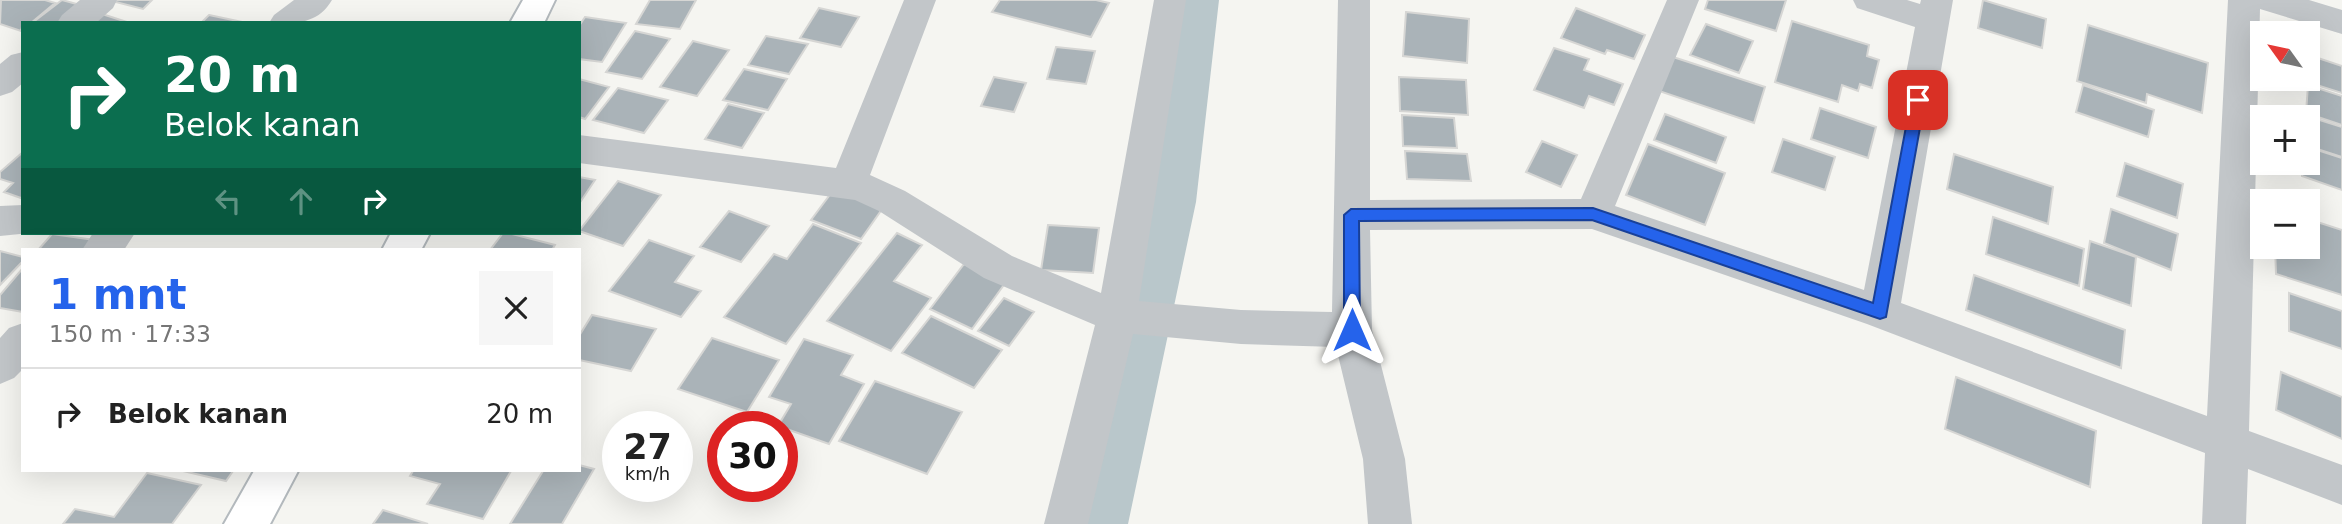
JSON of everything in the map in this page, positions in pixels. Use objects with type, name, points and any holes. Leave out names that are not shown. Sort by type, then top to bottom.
[{"type":"street","points":[[76,21],[101,0]]},
{"type":"street","points":[[289,21],[316,0]]},
{"type":"street","points":[[528,21],[539,0]]},
{"type":"street","points":[[848,184],[920,0]]},
{"type":"street","points":[[1066,524],[1124,317],[1170,0]]},
{"type":"street","points":[[1354,0],[1352,330],[1384,459],[1390,524]]},
{"type":"street","points":[[1593,214],[1683,0]]},
{"type":"street","points":[[1869,0],[1935,10],[1880,313]]},
{"type":"street","points":[[2252,6],[2342,22]]},
{"type":"street","points":[[2252,6],[2273,21]]},
{"type":"street","points":[[2224,524],[2252,6]]},
{"type":"street","points":[[2320,42],[2342,48]]},
{"type":"street","points":[[0,83],[21,66]]},
{"type":"street","points":[[581,149],[863,187],[892,201],[998,267],[1094,308],[1124,317],[1241,327],[1352,330]]},
{"type":"street","points":[[1351,215],[1593,214],[1880,313],[2342,485]]},
{"type":"street","points":[[0,220],[21,220]]},
{"type":"street","points":[[0,366],[21,342]]},
{"type":"street","points":[[246,524],[276,472]]},
{"type":"building","points":[[1,0],[45,0],[55,3],[33,21],[21,21],[21,31],[0,24]]},
{"type":"building","points":[[62,0],[84,6],[66,21],[35,21]]},
{"type":"building","points":[[108,0],[152,0],[143,9]]},
{"type":"building","points":[[650,0],[696,0],[680,29],[636,24]]},
{"type":"building","points":[[1000,0],[1096,0],[1109,3],[1091,37],[992,12]]},
{"type":"building","points":[[1708,0],[1786,0],[1776,31],[1705,9]]},
{"type":"building","points":[[1983,0],[2046,19],[2042,48],[1978,28]]},
{"type":"building","points":[[819,8],[859,17],[841,47],[800,38]]},
{"type":"building","points":[[1576,8],[1645,35],[1634,59],[1607,50],[1605,54],[1561,38]]},
{"type":"building","points":[[1406,12],[1469,19],[1467,63],[1403,56]]},
{"type":"building","points":[[102,14],[124,21],[93,21]]},
{"type":"building","points":[[209,15],[238,21],[203,21]]},
{"type":"building","points":[[585,17],[626,23],[602,62],[581,59],[581,23]]},
{"type":"building","points":[[1792,21],[1869,45],[1867,56],[1879,60],[1872,88],[1860,84],[1858,91],[1842,85],[1838,102],[1775,82]]},
{"type":"building","points":[[1706,24],[1753,41],[1739,73],[1690,55]]},
{"type":"building","points":[[2088,25],[2208,63],[2202,113],[2147,94],[2146,103],[2077,81]]},
{"type":"building","points":[[635,31],[670,39],[642,79],[606,72]]},
{"type":"building","points":[[766,36],[808,44],[789,74],[748,65]]},
{"type":"building","points":[[693,41],[729,50],[697,96],[660,87]]},
{"type":"building","points":[[1056,47],[1095,51],[1086,84],[1047,79]]},
{"type":"building","points":[[1554,48],[1589,59],[1584,70],[1623,84],[1614,105],[1589,96],[1584,108],[1534,90]]},
{"type":"building","points":[[1670,56],[1765,87],[1754,123],[1656,90]]},
{"type":"building","points":[[2320,59],[2342,66],[2342,93],[2320,86]]},
{"type":"building","points":[[744,69],[787,79],[768,110],[723,100]]},
{"type":"building","points":[[994,77],[1026,83],[1014,112],[981,106]]},
{"type":"building","points":[[1399,77],[1466,80],[1468,115],[1400,111]]},
{"type":"building","points":[[581,80],[609,87],[585,119],[581,118]]},
{"type":"building","points":[[2083,85],[2154,110],[2148,137],[2076,112]]},
{"type":"building","points":[[618,88],[668,100],[644,133],[593,120]]},
{"type":"building","points":[[2320,89],[2342,96],[2342,125],[2320,118],[2320,105],[2307,105],[2308,91]]},
{"type":"building","points":[[728,104],[764,113],[742,148],[705,139]]},
{"type":"building","points":[[1820,108],[1876,127],[1868,158],[1811,139]]},
{"type":"building","points":[[1665,114],[1726,137],[1716,163],[1654,140]]},
{"type":"building","points":[[1402,115],[1454,118],[1457,148],[1403,146]]},
{"type":"building","points":[[2320,120],[2342,127],[2342,157],[2320,150]]},
{"type":"building","points":[[1783,139],[1835,157],[1825,190],[1772,172]]},
{"type":"building","points":[[1542,141],[1577,155],[1561,187],[1526,172]]},
{"type":"building","points":[[1648,144],[1725,173],[1705,225],[1626,195]]},
{"type":"building","points":[[1405,151],[1467,154],[1471,181],[1407,179]]},
{"type":"building","points":[[2320,151],[2342,158],[2342,190],[2302,176],[2320,175]]},
{"type":"building","points":[[21,154],[21,198],[4,192],[13,183],[0,179],[0,172]]},
{"type":"building","points":[[1954,154],[2053,187],[2048,224],[1947,189]]},
{"type":"building","points":[[2125,163],[2183,184],[2177,218],[2117,196]]},
{"type":"building","points":[[581,177],[595,180],[581,201]]},
{"type":"building","points":[[618,181],[661,195],[623,246],[581,232]]},
{"type":"building","points":[[835,188],[885,205],[861,239],[811,220]]},
{"type":"building","points":[[2111,209],[2178,234],[2171,270],[2104,243]]},
{"type":"building","points":[[729,211],[769,226],[741,262],[700,247]]},
{"type":"building","points":[[1993,217],[2084,249],[2079,286],[1986,254]]},
{"type":"building","points":[[2320,223],[2342,230],[2342,295],[2276,274],[2275,259],[2320,259]]},
{"type":"building","points":[[813,224],[861,243],[786,344],[724,317],[774,254],[787,259]]},
{"type":"building","points":[[1048,225],[1099,228],[1093,273],[1041,270]]},
{"type":"building","points":[[897,233],[922,245],[894,281],[931,298],[891,351],[827,321]]},
{"type":"building","points":[[51,235],[102,241],[96,248],[40,248]]},
{"type":"building","points":[[501,235],[516,235],[555,245],[553,248],[492,248]]},
{"type":"building","points":[[649,240],[694,256],[675,282],[701,291],[681,317],[609,291]]},
{"type":"building","points":[[2090,241],[2136,257],[2131,306],[2083,289]]},
{"type":"building","points":[[0,251],[21,256],[21,263],[0,285]]},
{"type":"building","points":[[964,264],[1006,282],[972,329],[930,309]]},
{"type":"building","points":[[21,270],[21,312],[0,308],[0,295]]},
{"type":"building","points":[[1974,275],[2125,330],[2121,368],[1966,310]]},
{"type":"building","points":[[2289,293],[2342,311],[2342,349],[2289,331]]},
{"type":"building","points":[[1004,298],[1034,312],[1009,346],[978,331]]},
{"type":"building","points":[[592,315],[656,329],[631,371],[581,360],[581,333]]},
{"type":"building","points":[[931,316],[1002,350],[974,388],[902,353]]},
{"type":"building","points":[[712,338],[779,360],[748,411],[678,389]]},
{"type":"building","points":[[804,339],[853,355],[841,375],[864,384],[829,444],[798,433],[798,411],[787,411],[791,404],[769,397]]},
{"type":"building","points":[[2281,372],[2342,397],[2342,439],[2276,410]]},
{"type":"building","points":[[1956,377],[2096,431],[2090,487],[1945,429]]},
{"type":"building","points":[[875,381],[962,412],[927,474],[839,441]]},
{"type":"building","points":[[581,466],[594,469],[562,524],[510,524],[542,472],[581,472]]},
{"type":"building","points":[[187,472],[232,472],[226,481]]},
{"type":"building","points":[[412,472],[510,472],[483,519],[427,504],[440,484],[410,476]]},
{"type":"building","points":[[147,473],[201,485],[172,524],[63,524],[75,509],[114,517]]},
{"type":"building","points":[[383,510],[428,524],[373,524]]},
{"type":"waterway","points":[[1102,524],[1174,202],[1200,0]]},
{"type":"route","points":[[1352,330],[1351,215],[1593,214],[1880,313],[1918,100]]}]
